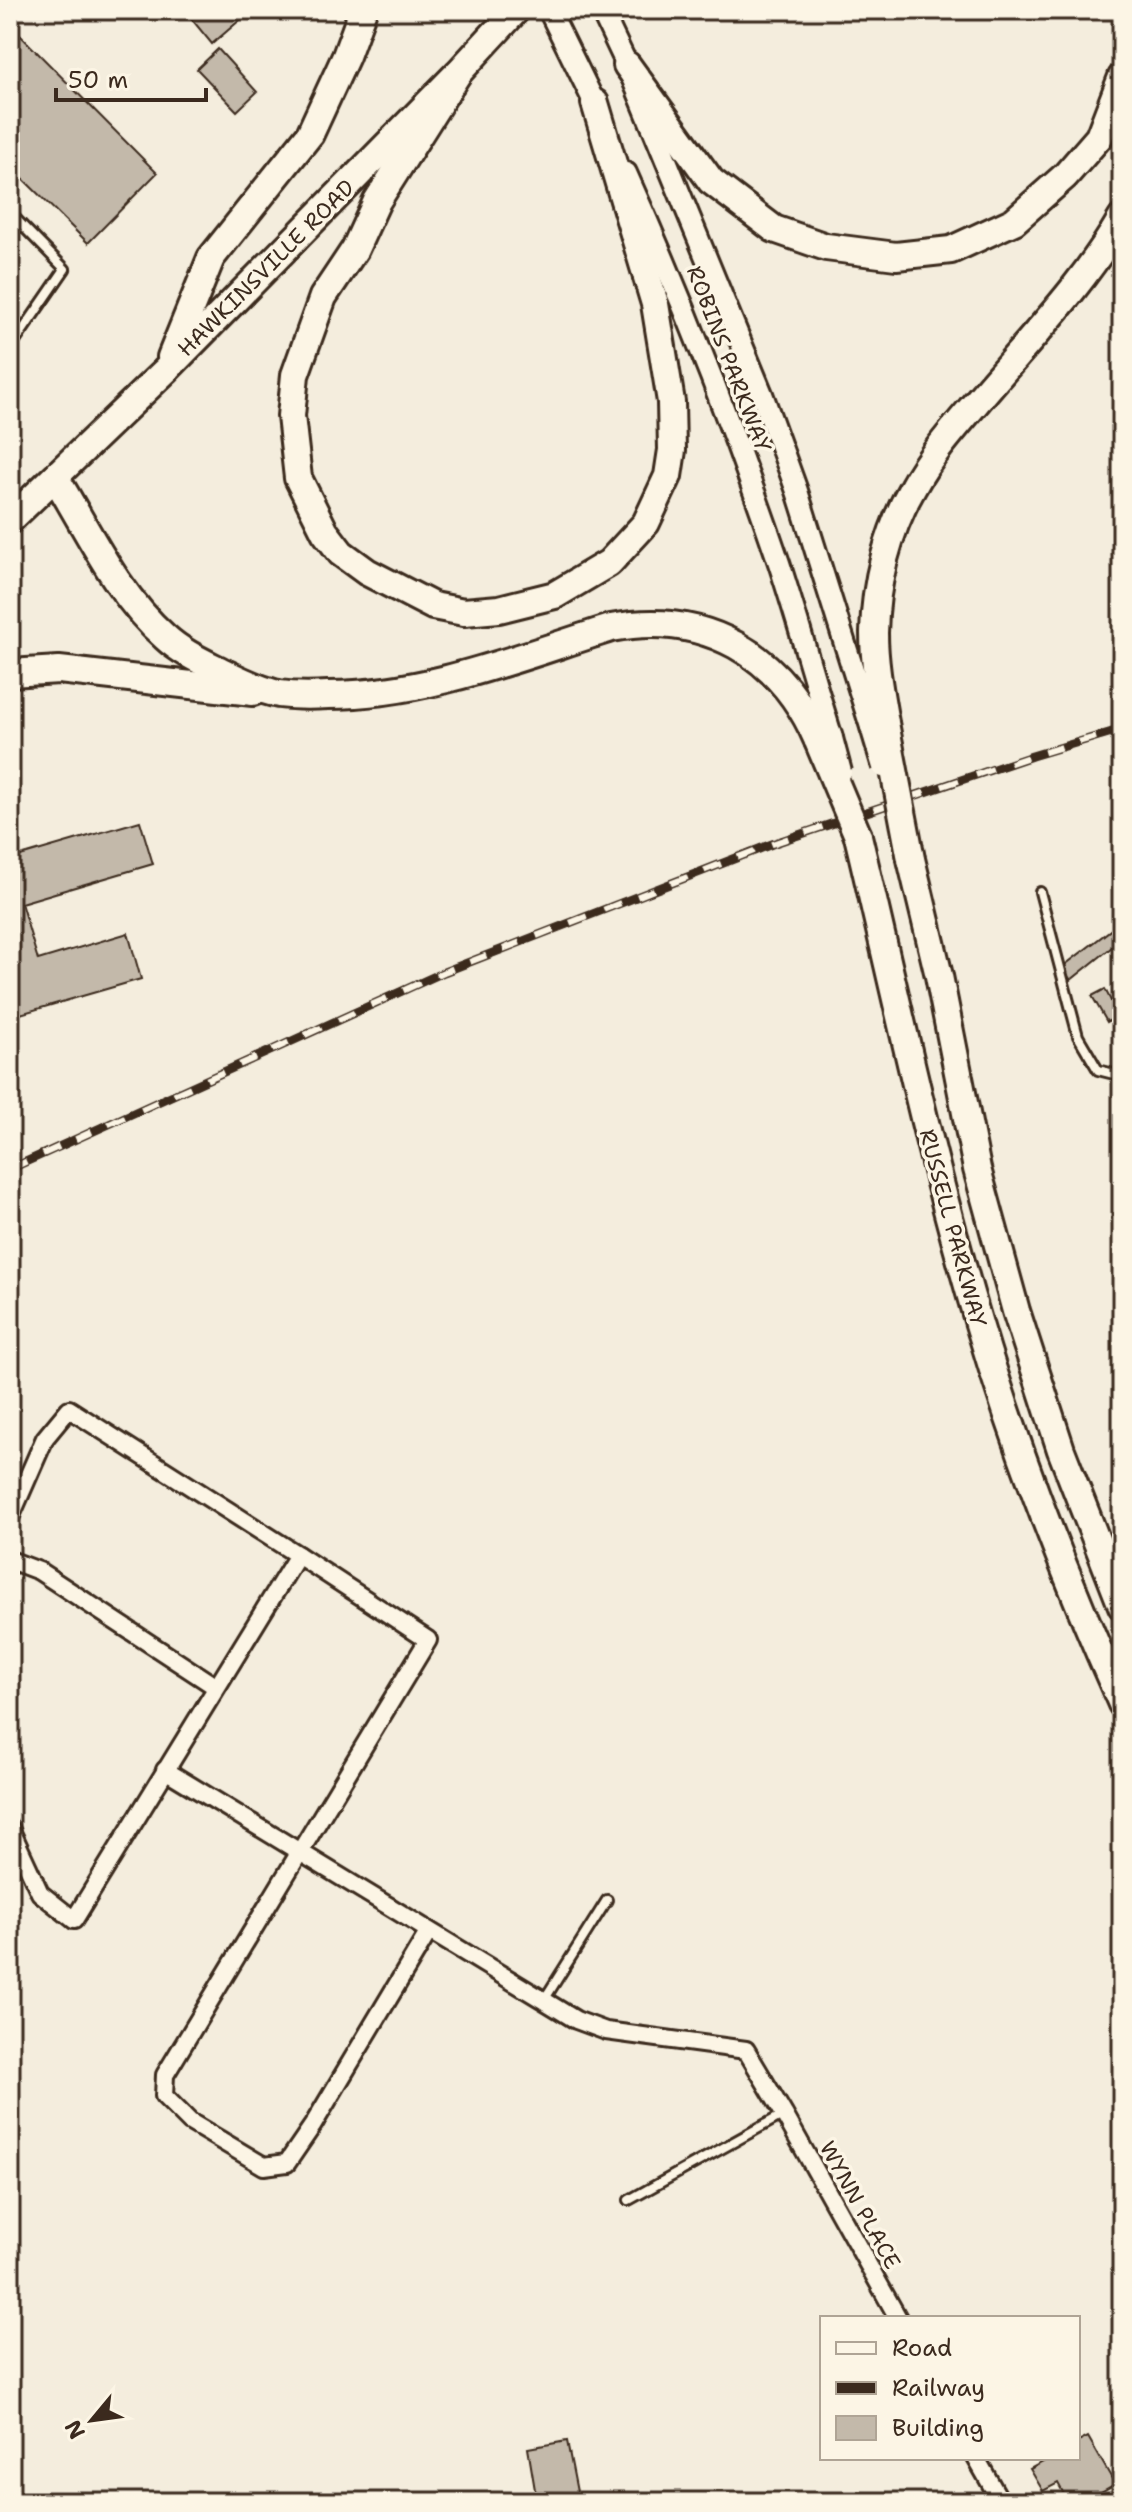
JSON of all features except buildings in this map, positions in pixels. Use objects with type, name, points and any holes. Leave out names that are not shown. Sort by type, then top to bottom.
[{"type":"main road","points":[[166,370],[211,258],[310,134],[346,56],[363,10]]},
{"type":"main road","name":"HAWKINSVILLE ROAD","points":[[10,520],[166,370],[516,10]]},
{"type":"main road","points":[[627,65],[711,181],[774,229],[826,247],[896,256],[951,250],[1014,221],[1065,176],[1099,137],[1122,77]]},
{"type":"main road","points":[[458,73],[377,201],[355,249],[323,297],[295,375],[291,416],[298,478],[325,532],[341,553],[367,572],[433,606],[464,612],[499,609],[555,595],[609,563],[646,523],[668,476],[672,450],[671,402],[655,304],[595,103]]},
{"type":"main road","name":"RUSSELL PARKWAY","points":[[1122,218],[1073,288],[930,458],[900,511],[876,604],[875,660],[878,725],[939,976],[977,1169],[1016,1311],[1061,1450],[1122,1606]]},
{"type":"main road","points":[[55,477],[118,580],[166,638],[213,667],[278,694]]},
{"type":"main road","name":"RUSSELL PARKWAY","points":[[10,673],[59,670],[220,689],[340,695],[400,689],[457,677],[611,628],[635,624],[673,624],[710,633],[750,653],[778,678],[825,739],[858,836],[928,1138],[979,1327],[1040,1505],[1122,1704]]},
{"type":"street","name":"ROBINS PARKWAY","points":[[549,10],[595,103],[699,342],[779,565],[825,739]]},
{"type":"street","name":"ROBINS PARKWAY","points":[[601,10],[627,65],[762,394],[878,725]]},
{"type":"street","points":[[10,1518],[45,1438],[69,1409],[428,1640],[165,2075],[164,2096],[190,2122],[264,2166],[287,2163],[429,1931]]},
{"type":"street","points":[[10,1828],[40,1893],[74,1920],[298,1555]]},
{"type":"street","points":[[10,1560],[39,1571],[216,1687]]},
{"type":"street","points":[[165,1770],[544,2001]]},
{"type":"street","name":"WYNN PLACE","points":[[544,2001],[576,2020],[606,2031],[746,2050],[897,2316]]},
{"type":"street","points":[[977,2460],[1001,2502]]},
{"type":"lane","points":[[10,213],[65,269],[10,349]]},
{"type":"lane","points":[[1040,892],[1078,1036],[1098,1070],[1122,1076]]},
{"type":"lane","points":[[544,2001],[607,1900]]},
{"type":"lane","points":[[629,2200],[784,2114]]},
{"type":"railway","points":[[10,1169],[444,972],[772,844],[1032,756],[1122,729]]}]
